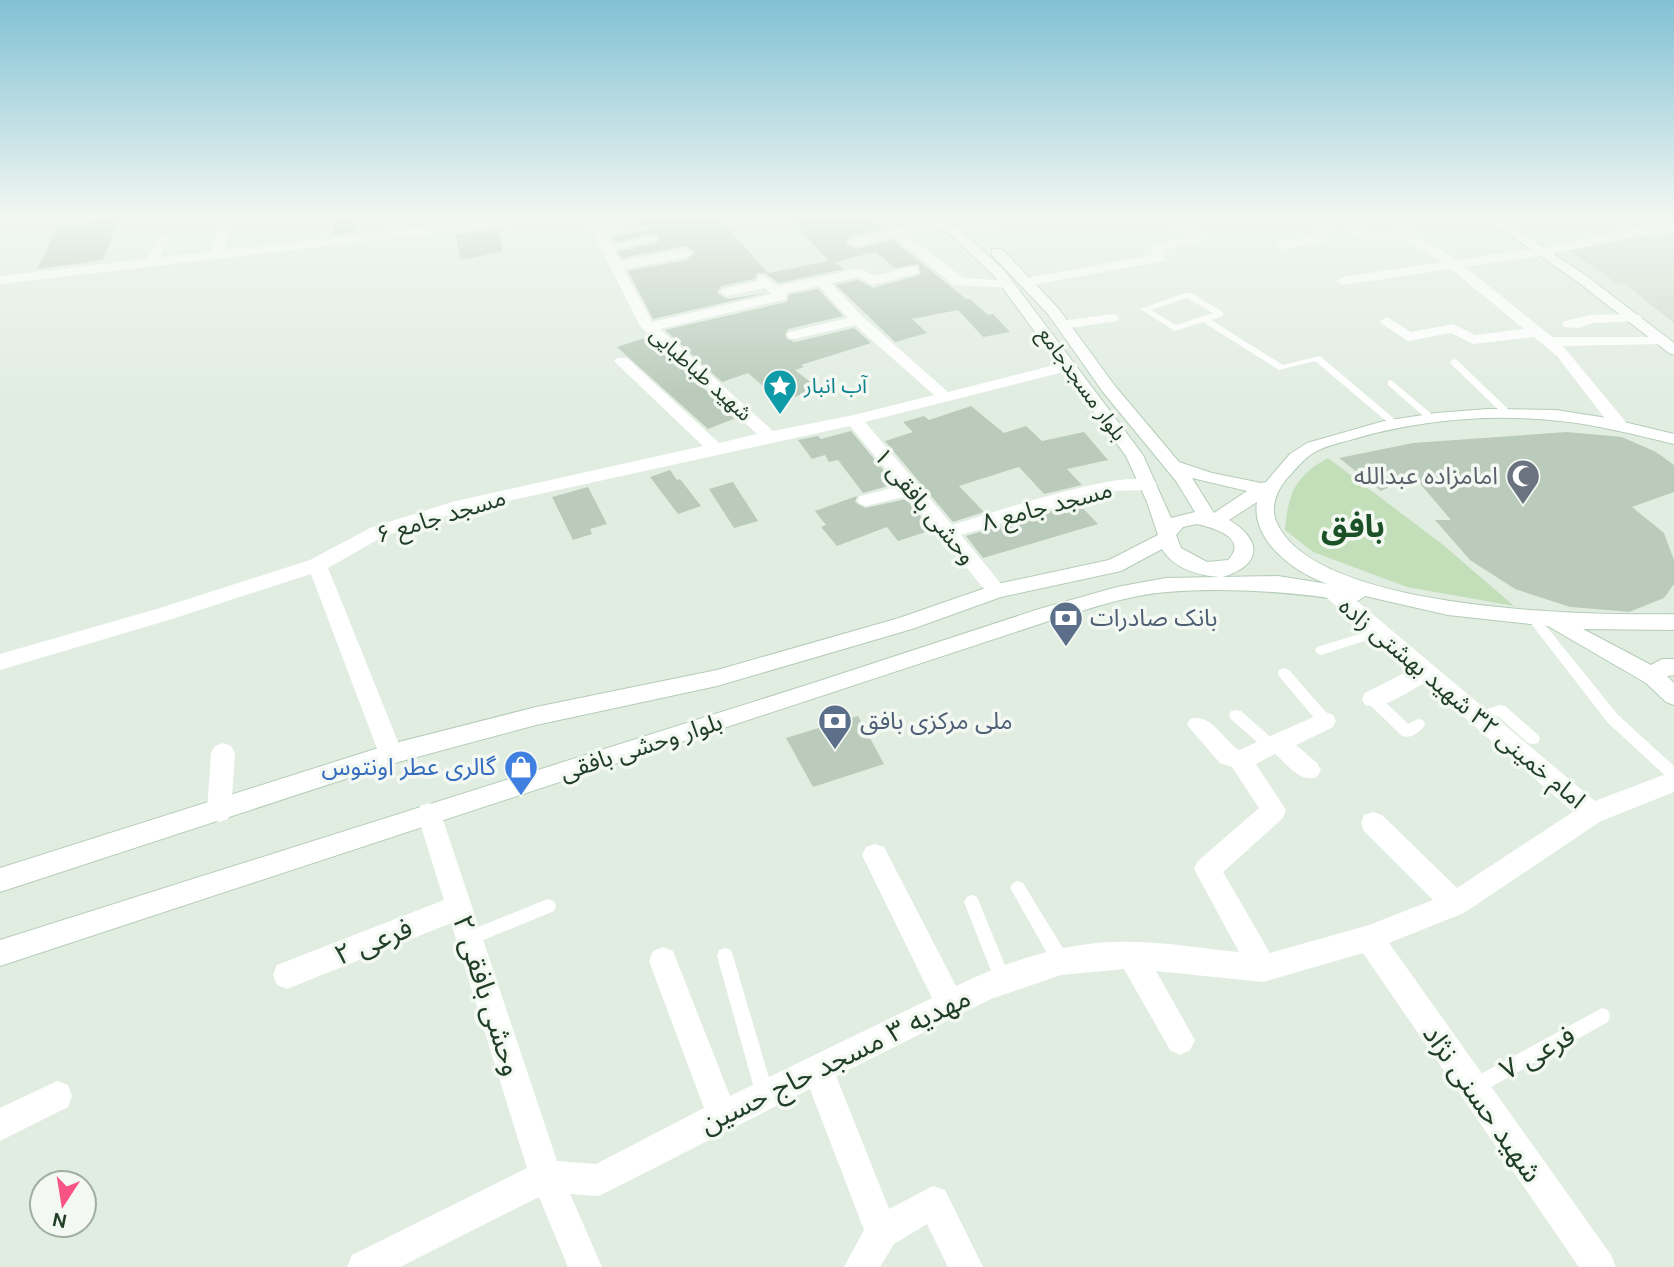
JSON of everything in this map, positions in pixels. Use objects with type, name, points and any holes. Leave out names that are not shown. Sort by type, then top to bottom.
[{"type":"street","points":[[0,280],[49,274]]},
{"type":"street","name":"شهید طباطبایی","points":[[621,274],[649,327],[769,436]]},
{"type":"street","points":[[727,292],[769,284],[791,289],[851,274]]},
{"type":"street","points":[[863,274],[872,281],[898,274]]},
{"type":"street","points":[[949,274],[959,282],[1009,285]]},
{"type":"street","name":"بلوار مسجدجامع","points":[[998,274],[1070,366],[1134,455],[1167,536]]},
{"type":"street","points":[[1020,274],[1063,325],[1109,389],[1177,471],[1212,520]]},
{"type":"street","points":[[1027,282],[1065,274]]},
{"type":"street","points":[[1343,281],[1385,274]]},
{"type":"street","points":[[1466,274],[1562,352],[1627,427],[1674,439]]},
{"type":"street","points":[[1577,274],[1668,345]]},
{"type":"street","points":[[822,281],[858,320],[945,397]]},
{"type":"street","points":[[649,327],[781,296],[769,284]]},
{"type":"street","points":[[1063,325],[1112,318]]},
{"type":"street","points":[[1569,324],[1579,324],[1590,319],[1635,318]]},
{"type":"street","points":[[794,335],[858,320]]},
{"type":"street","points":[[1387,321],[1408,337],[1453,328],[1473,340],[1495,334],[1668,345]]},
{"type":"street","points":[[622,361],[716,449]]},
{"type":"street","name":"مسجد جامع ۶","points":[[0,662],[165,614],[317,565],[377,532],[458,506],[769,436],[854,420],[1070,366]]},
{"type":"street","points":[[1212,520],[1269,485],[1307,449],[1352,433],[1394,423],[1540,414],[1674,432]]},
{"type":"street","name":"وحشی بافقی ۱","points":[[854,420],[997,591]]},
{"type":"street","points":[[1177,471],[1208,478],[1269,485]]},
{"type":"street","name":"مسجد جامع ۸","points":[[948,533],[1109,485],[1148,484],[1177,471]]},
{"type":"street","points":[[1269,485],[1266,521],[1273,538],[1291,556],[1315,570],[1352,585],[1418,603],[1541,619],[1616,624],[1674,622]]},
{"type":"street","points":[[866,500],[911,489]]},
{"type":"street","points":[[1166,585],[1219,570],[1241,562],[1246,556],[1246,548],[1236,532],[1212,520],[1198,518],[1177,522],[1167,536],[1170,548],[1189,563],[1219,570]]},
{"type":"street","name":"بلوار وحشی بافقی","points":[[0,880],[391,754],[536,716],[717,678],[905,624],[997,591],[1114,566],[1167,536]]},
{"type":"street","points":[[317,565],[391,754]]},
{"type":"street","name":"بلوار وحشی بافقی","points":[[1219,570],[1289,586]]},
{"type":"street","name":"بلوار وحشی بافقی","points":[[0,953],[827,688],[1046,614],[1117,594],[1166,585],[1240,583],[1289,586],[1418,603]]},
{"type":"street","name":"امام خمینی ۳۲ شهید بهشتی زاده","points":[[1333,592],[1592,813]]},
{"type":"street","points":[[1541,619],[1664,672],[1674,696]]},
{"type":"street","points":[[1373,699],[1427,672]]},
{"type":"street","points":[[1240,760],[1325,721]]},
{"type":"street","points":[[1198,725],[1228,756],[1240,760],[1274,810],[1207,869],[1263,968],[1369,938],[1455,904],[1592,813],[1672,783]]},
{"type":"street","points":[[1275,745],[1309,770]]},
{"type":"street","points":[[219,811],[223,753]]},
{"type":"street","name":"وحشی بافقی ۲","points":[[429,814],[547,1176],[586,1267]]},
{"type":"street","points":[[1373,822],[1455,904]]},
{"type":"street","points":[[875,855],[950,1004]]},
{"type":"street","name":"فرعی ۲","points":[[287,975],[459,907]]},
{"type":"street","name":"شهید حسنی نژاد","points":[[1369,938],[1599,1267]]},
{"type":"street","points":[[1131,955],[1180,1040]]},
{"type":"street","name":"مهدیه ۳ مسجد حاج حسین","points":[[547,1176],[598,1180],[985,986],[1061,961],[1131,955],[1263,968]]},
{"type":"street","points":[[663,961],[722,1116]]},
{"type":"street","points":[[818,1070],[882,1232]]},
{"type":"street","points":[[0,1125],[57,1097]]},
{"type":"street","points":[[364,1267],[547,1176]]},
{"type":"street","points":[[861,1267],[882,1232],[933,1202],[967,1267]]},
{"type":"lane","points":[[1204,319],[1220,314],[1188,295],[1144,309],[1175,328],[1204,319],[1282,368],[1317,358],[1394,423]]},
{"type":"lane","points":[[1454,362],[1509,415]]},
{"type":"lane","points":[[1391,383],[1432,419]]},
{"type":"lane","points":[[1541,619],[1613,719],[1672,783]]},
{"type":"lane","points":[[1321,650],[1379,632]]},
{"type":"lane","points":[[1284,674],[1325,721]]},
{"type":"lane","points":[[1373,699],[1407,732],[1418,724]]},
{"type":"lane","points":[[1479,717],[1500,710],[1533,739]]},
{"type":"lane","points":[[1236,715],[1275,745]]},
{"type":"lane","points":[[1018,888],[1061,961]]},
{"type":"lane","points":[[972,902],[1003,980]]},
{"type":"lane","points":[[469,938],[548,906]]},
{"type":"lane","points":[[725,956],[765,1095]]},
{"type":"lane","name":"فرعی ۷","points":[[1473,1088],[1602,1016]]},
{"type":"shaded area","points":[[1603,274],[1674,274],[1674,323],[1625,284],[1619,285]]},
{"type":"green space","points":[[1328,458],[1442,544],[1514,606],[1407,587],[1313,552],[1285,530],[1288,506],[1295,487],[1308,472]]},
{"type":"building","points":[[630,274],[757,274],[755,279],[721,286],[717,293],[728,299],[766,293],[653,319]]},
{"type":"building","points":[[767,274],[820,274],[779,283]]},
{"type":"building","points":[[935,274],[988,315],[993,314],[1010,332],[983,337],[958,310],[912,319],[927,333],[895,342],[836,285],[858,280],[873,288],[920,275]]},
{"type":"building","points":[[818,289],[843,316],[788,329],[785,334],[787,339],[795,342],[854,328],[871,343],[801,365],[804,367],[795,370],[818,388],[781,402],[748,373],[722,382],[665,330],[787,302],[789,295]]},
{"type":"building","points":[[648,337],[736,418],[708,429],[617,347]]},
{"type":"building","points":[[971,406],[1004,433],[1026,426],[1042,441],[1084,432],[1108,460],[1067,469],[1082,485],[1044,494],[1019,467],[959,486],[984,512],[953,522],[885,441],[913,432],[903,422],[924,416],[929,420]]},
{"type":"building","points":[[851,431],[895,484],[863,493],[838,460],[829,462],[825,455],[812,459],[798,440],[818,436],[821,439]]},
{"type":"building","points":[[1567,432],[1622,437],[1656,452],[1674,465],[1674,492],[1632,507],[1664,533],[1674,560],[1674,584],[1664,598],[1629,612],[1570,607],[1515,589],[1470,560],[1435,520],[1451,520],[1417,480],[1399,482],[1381,491],[1339,458],[1413,443]]},
{"type":"building","points":[[670,470],[701,506],[678,514],[650,477]]},
{"type":"building","points":[[733,482],[758,521],[734,528],[709,489]]},
{"type":"building","points":[[588,487],[607,524],[590,529],[592,534],[573,540],[552,497]]},
{"type":"building","points":[[857,496],[855,502],[865,508],[906,499],[932,530],[898,541],[887,527],[837,546],[821,527],[826,525],[815,511]]},
{"type":"building","points":[[1078,503],[1098,524],[983,558],[966,536]]},
{"type":"building","name":"ملی مرکزی بافق","points":[[858,716],[884,764],[813,787],[786,738]]},
{"type":"place","name":"آب انبار","points":[[780,416]]},
{"type":"place","name":"امامزاده عبدالله","points":[[1523,506]]},
{"type":"place","name":"بانک صادرات","points":[[1066,648]]},
{"type":"place","name":"ملی مرکزی بافق","points":[[835,751]]},
{"type":"place","name":"گالری عطر اونتوس","points":[[521,797]]},
{"type":"district","name":"بافق","points":[[1353,526]]}]
